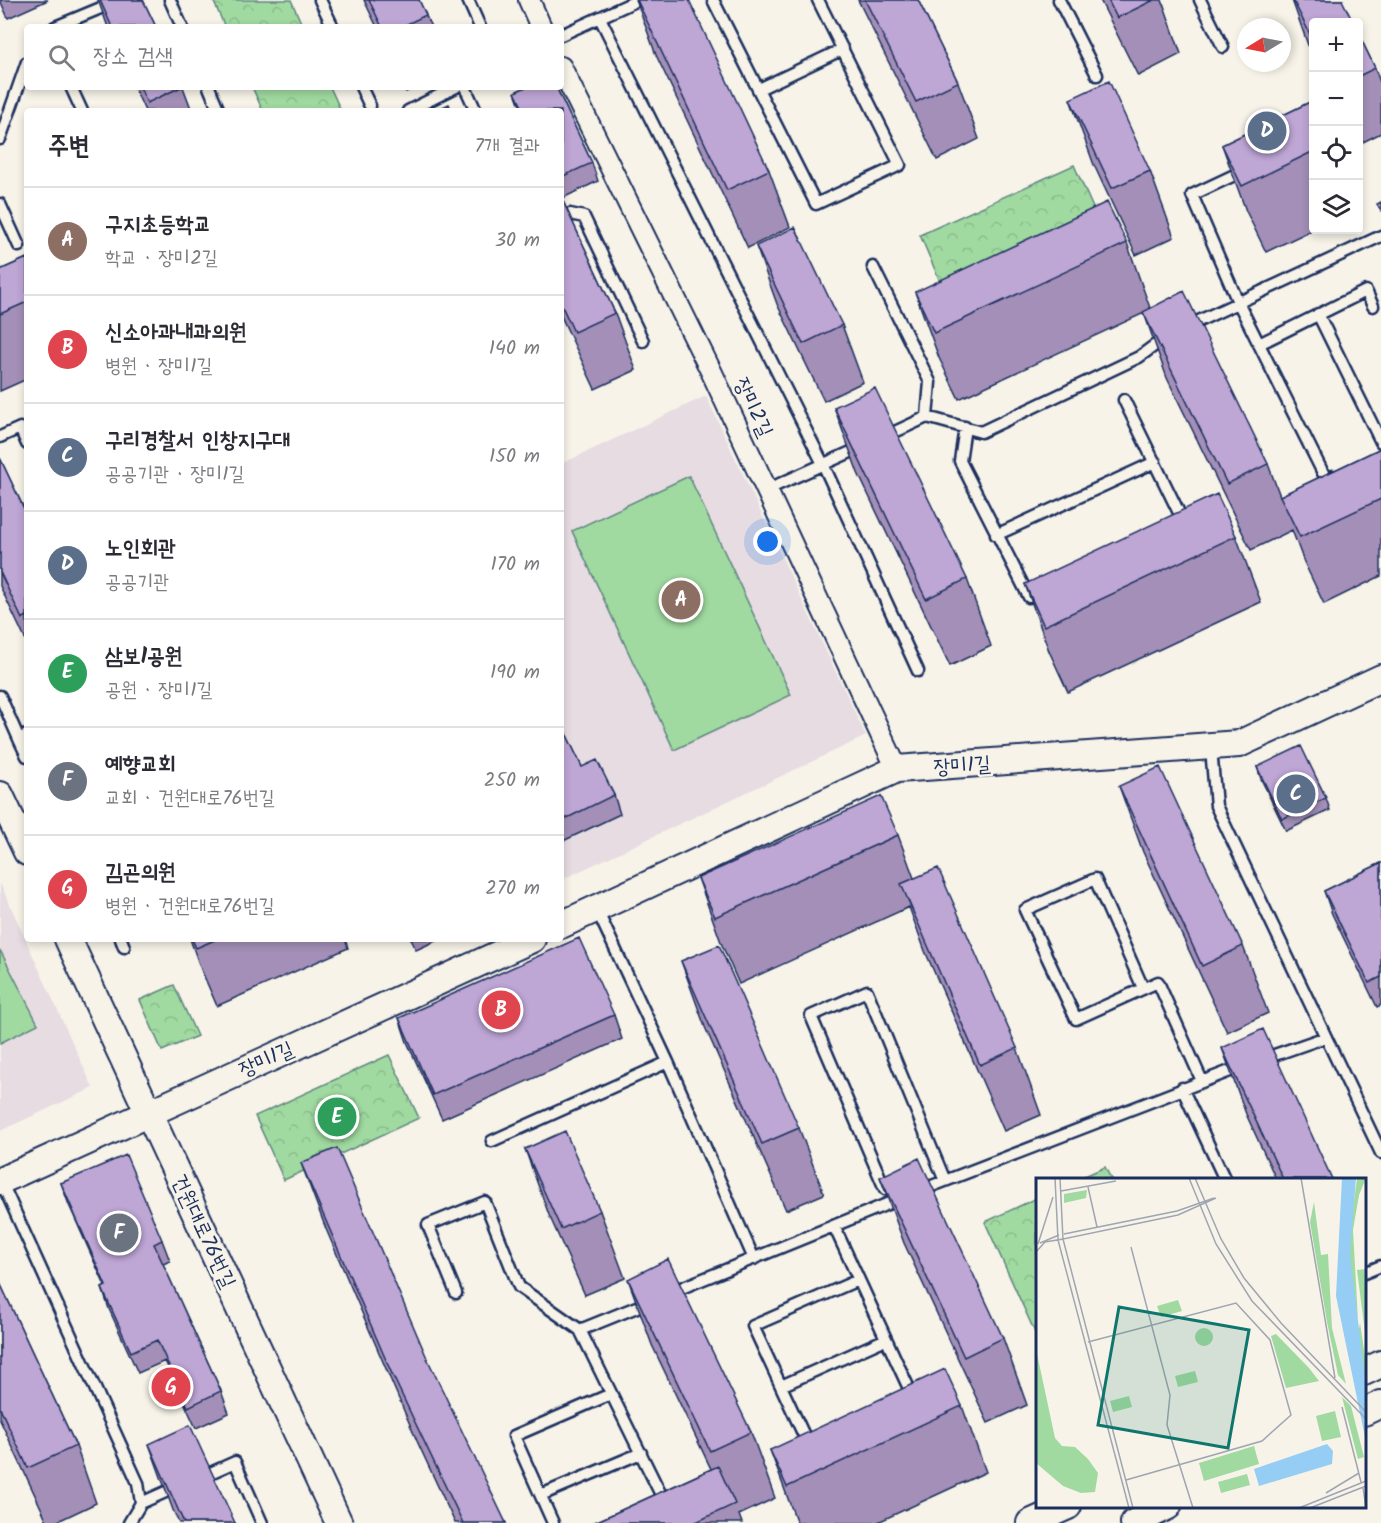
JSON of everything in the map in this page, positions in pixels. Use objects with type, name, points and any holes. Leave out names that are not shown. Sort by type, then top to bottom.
[{"type":"street","points":[[529,0],[541,24]]},
{"type":"street","name":"장미2길","points":[[564,73],[766,490],[897,769]]},
{"type":"street","name":"장미1길","points":[[564,924],[897,769],[1212,748],[1239,744],[1381,678]]},
{"type":"street","points":[[0,795],[24,846]]},
{"type":"street","name":"건원대로76번길","points":[[69,942],[339,1523]]},
{"type":"street","name":"장미1길","points":[[1,1181],[517,942]]},
{"type":"street","points":[[1366,1372],[1381,1364]]},
{"type":"street","points":[[1366,1412],[1381,1404]]},
{"type":"street","points":[[1030,1523],[1064,1508]]},
{"type":"street","points":[[1134,1523],[1164,1508]]},
{"type":"lane","points":[[62,24],[107,3],[120,0]]},
{"type":"lane","points":[[170,0],[181,24]]},
{"type":"lane","points":[[320,0],[332,24]]},
{"type":"lane","points":[[468,0],[479,24]]},
{"type":"lane","points":[[564,34],[600,18],[626,3],[638,0]]},
{"type":"lane","points":[[713,0],[816,204],[900,165],[818,0]]},
{"type":"lane","points":[[1059,0],[1098,75]]},
{"type":"lane","points":[[1200,0],[1223,47]]},
{"type":"lane","points":[[600,18],[824,464],[918,671]]},
{"type":"lane","points":[[759,89],[843,49]]},
{"type":"lane","points":[[0,139],[24,71]]},
{"type":"lane","points":[[72,90],[81,108]]},
{"type":"lane","points":[[210,90],[218,108]]},
{"type":"lane","points":[[362,90],[370,106]]},
{"type":"lane","points":[[414,108],[450,90]]},
{"type":"lane","points":[[466,90],[475,108]]},
{"type":"lane","points":[[1256,165],[1192,195],[1238,302],[1326,479],[1344,471]]},
{"type":"lane","points":[[0,204],[19,246]]},
{"type":"lane","points":[[564,217],[570,214],[584,217],[643,341]]},
{"type":"lane","points":[[766,490],[927,417],[981,432],[1139,357],[1171,334],[1381,236]]},
{"type":"lane","points":[[873,267],[930,382],[927,417]]},
{"type":"lane","points":[[1259,344],[1365,291],[1373,306]]},
{"type":"lane","points":[[1318,314],[1381,441]]},
{"type":"lane","points":[[1124,400],[1185,522],[1175,527]]},
{"type":"lane","points":[[0,437],[23,426]]},
{"type":"lane","points":[[965,428],[960,461],[1029,597],[1050,587]]},
{"type":"lane","points":[[996,535],[1155,462]]},
{"type":"lane","points":[[0,696],[23,737]]},
{"type":"lane","points":[[1212,748],[1216,806],[1381,1153]]},
{"type":"lane","points":[[1143,988],[1095,879],[1025,910],[1076,1019],[1143,988],[1158,981],[1202,1080]]},
{"type":"lane","points":[[596,908],[668,1062],[754,1259]]},
{"type":"lane","points":[[891,1203],[811,1016],[867,991],[945,1181]]},
{"type":"lane","points":[[580,1330],[945,1181],[1202,1080],[1326,1036]]},
{"type":"lane","points":[[492,1141],[668,1062]]},
{"type":"lane","points":[[1182,1088],[1225,1178]]},
{"type":"lane","points":[[1,1181],[138,1483],[141,1503]]},
{"type":"lane","points":[[456,1293],[428,1225],[485,1202],[519,1287],[580,1330],[667,1507],[658,1511]]},
{"type":"lane","points":[[834,1226],[912,1395],[902,1400]]},
{"type":"lane","points":[[1366,1273],[1381,1266]]},
{"type":"lane","points":[[818,1437],[807,1442],[753,1326],[858,1280]]},
{"type":"lane","points":[[781,1386],[886,1339]]},
{"type":"lane","points":[[553,1523],[514,1436],[611,1394]]},
{"type":"lane","points":[[541,1495],[640,1453]]},
{"type":"lane","points":[[129,1523],[141,1503],[235,1462],[262,1523]]},
{"type":"shaded area","points":[[706,396],[866,736],[564,879],[564,463]]},
{"type":"shaded area","points":[[0,883],[24,936],[24,942],[27,942],[93,1088],[0,1131]]},
{"type":"green space","points":[[213,0],[291,0],[302,24],[224,24]]},
{"type":"green space","points":[[253,90],[331,90],[340,108],[262,108]]},
{"type":"green space","points":[[1074,165],[1097,217],[942,286],[920,235]]},
{"type":"green space","points":[[689,476],[791,695],[674,750],[572,531]]},
{"type":"green space","points":[[0,950],[38,1024],[0,1043]]},
{"type":"green space","points":[[174,985],[197,1036],[162,1051],[140,1000]]},
{"type":"green space","points":[[389,1055],[419,1118],[284,1180],[255,1116]]},
{"type":"green space","points":[[1105,1167],[1110,1178],[1080,1178]]},
{"type":"green space","points":[[1036,1198],[1036,1335],[985,1222]]},
{"type":"building","points":[[100,0],[143,0],[155,24],[111,24]]},
{"type":"building","points":[[369,0],[419,0],[426,15],[407,24],[381,24]]},
{"type":"building","points":[[637,0],[689,0],[769,170],[727,190]]},
{"type":"building","points":[[865,0],[918,0],[958,82],[916,102]]},
{"type":"building","points":[[1108,0],[1154,0],[1117,18]]},
{"type":"building","points":[[1293,0],[1342,0],[1351,18],[1309,18],[1309,32]]},
{"type":"building","points":[[1363,43],[1375,68],[1363,74]]},
{"type":"building","points":[[1109,81],[1150,171],[1112,188],[1070,99]]},
{"type":"building","points":[[141,90],[175,90],[147,103]]},
{"type":"building","points":[[557,90],[592,163],[564,176],[564,108],[523,108],[515,92]]},
{"type":"building","points":[[1309,102],[1309,153],[1242,186],[1222,145]]},
{"type":"building","points":[[1107,202],[1127,243],[934,333],[915,292]]},
{"type":"building","points":[[564,203],[615,313],[574,332],[564,310]]},
{"type":"building","points":[[795,227],[842,325],[803,344],[756,246]]},
{"type":"building","points":[[24,259],[24,303],[0,314],[0,270]]},
{"type":"building","points":[[1184,291],[1268,464],[1227,484],[1143,312]]},
{"type":"building","points":[[875,388],[967,579],[926,599],[834,407]]},
{"type":"building","points":[[1381,448],[1381,499],[1300,537],[1280,496]]},
{"type":"building","points":[[0,458],[24,509],[24,618],[22,619],[0,572]]},
{"type":"building","points":[[1217,494],[1236,536],[1044,626],[1025,584]]},
{"type":"building","points":[[564,729],[582,767],[597,760],[614,795],[564,820]]},
{"type":"building","points":[[1301,746],[1326,798],[1282,819],[1257,767]]},
{"type":"building","points":[[1160,767],[1243,946],[1202,966],[1119,786]]},
{"type":"building","points":[[881,796],[898,835],[715,917],[698,878]]},
{"type":"building","points":[[1381,863],[1381,977],[1369,983],[1324,891]]},
{"type":"building","points":[[938,868],[1017,1048],[980,1065],[901,884]]},
{"type":"building","points":[[579,938],[614,1015],[433,1095],[399,1018]]},
{"type":"building","points":[[193,942],[210,942],[196,948]]},
{"type":"building","points":[[719,945],[799,1128],[762,1144],[681,961]]},
{"type":"building","points":[[1263,1029],[1332,1178],[1283,1178],[1222,1048]]},
{"type":"building","points":[[565,1131],[600,1211],[561,1229],[525,1149]]},
{"type":"building","points":[[337,1148],[427,1358],[506,1523],[463,1523],[392,1374],[301,1163]]},
{"type":"building","points":[[126,1155],[162,1240],[154,1244],[221,1391],[188,1407],[157,1340],[131,1352],[102,1288],[106,1286],[61,1183]]},
{"type":"building","points":[[919,1158],[1003,1338],[964,1357],[880,1177]]},
{"type":"building","points":[[668,1259],[751,1432],[710,1451],[628,1279]]},
{"type":"building","points":[[0,1283],[76,1446],[28,1468],[0,1408]]},
{"type":"building","points":[[945,1369],[962,1406],[787,1487],[770,1450]]},
{"type":"building","points":[[190,1425],[235,1523],[184,1523],[149,1444]]},
{"type":"building","points":[[718,1466],[735,1504],[694,1523],[593,1523]]},
{"type":"place","name":"노인회관","points":[[1267,131]]},
{"type":"place","name":"구지초등학교","points":[[681,600]]},
{"type":"place","name":"구리경찰서 인창지구대","points":[[1296,794]]},
{"type":"place","name":"신소아과내과의원","points":[[501,1010]]},
{"type":"place","name":"삼보1공원","points":[[337,1117]]},
{"type":"place","name":"예향교회","points":[[119,1233]]},
{"type":"place","name":"김곤의원","points":[[171,1387]]}]
